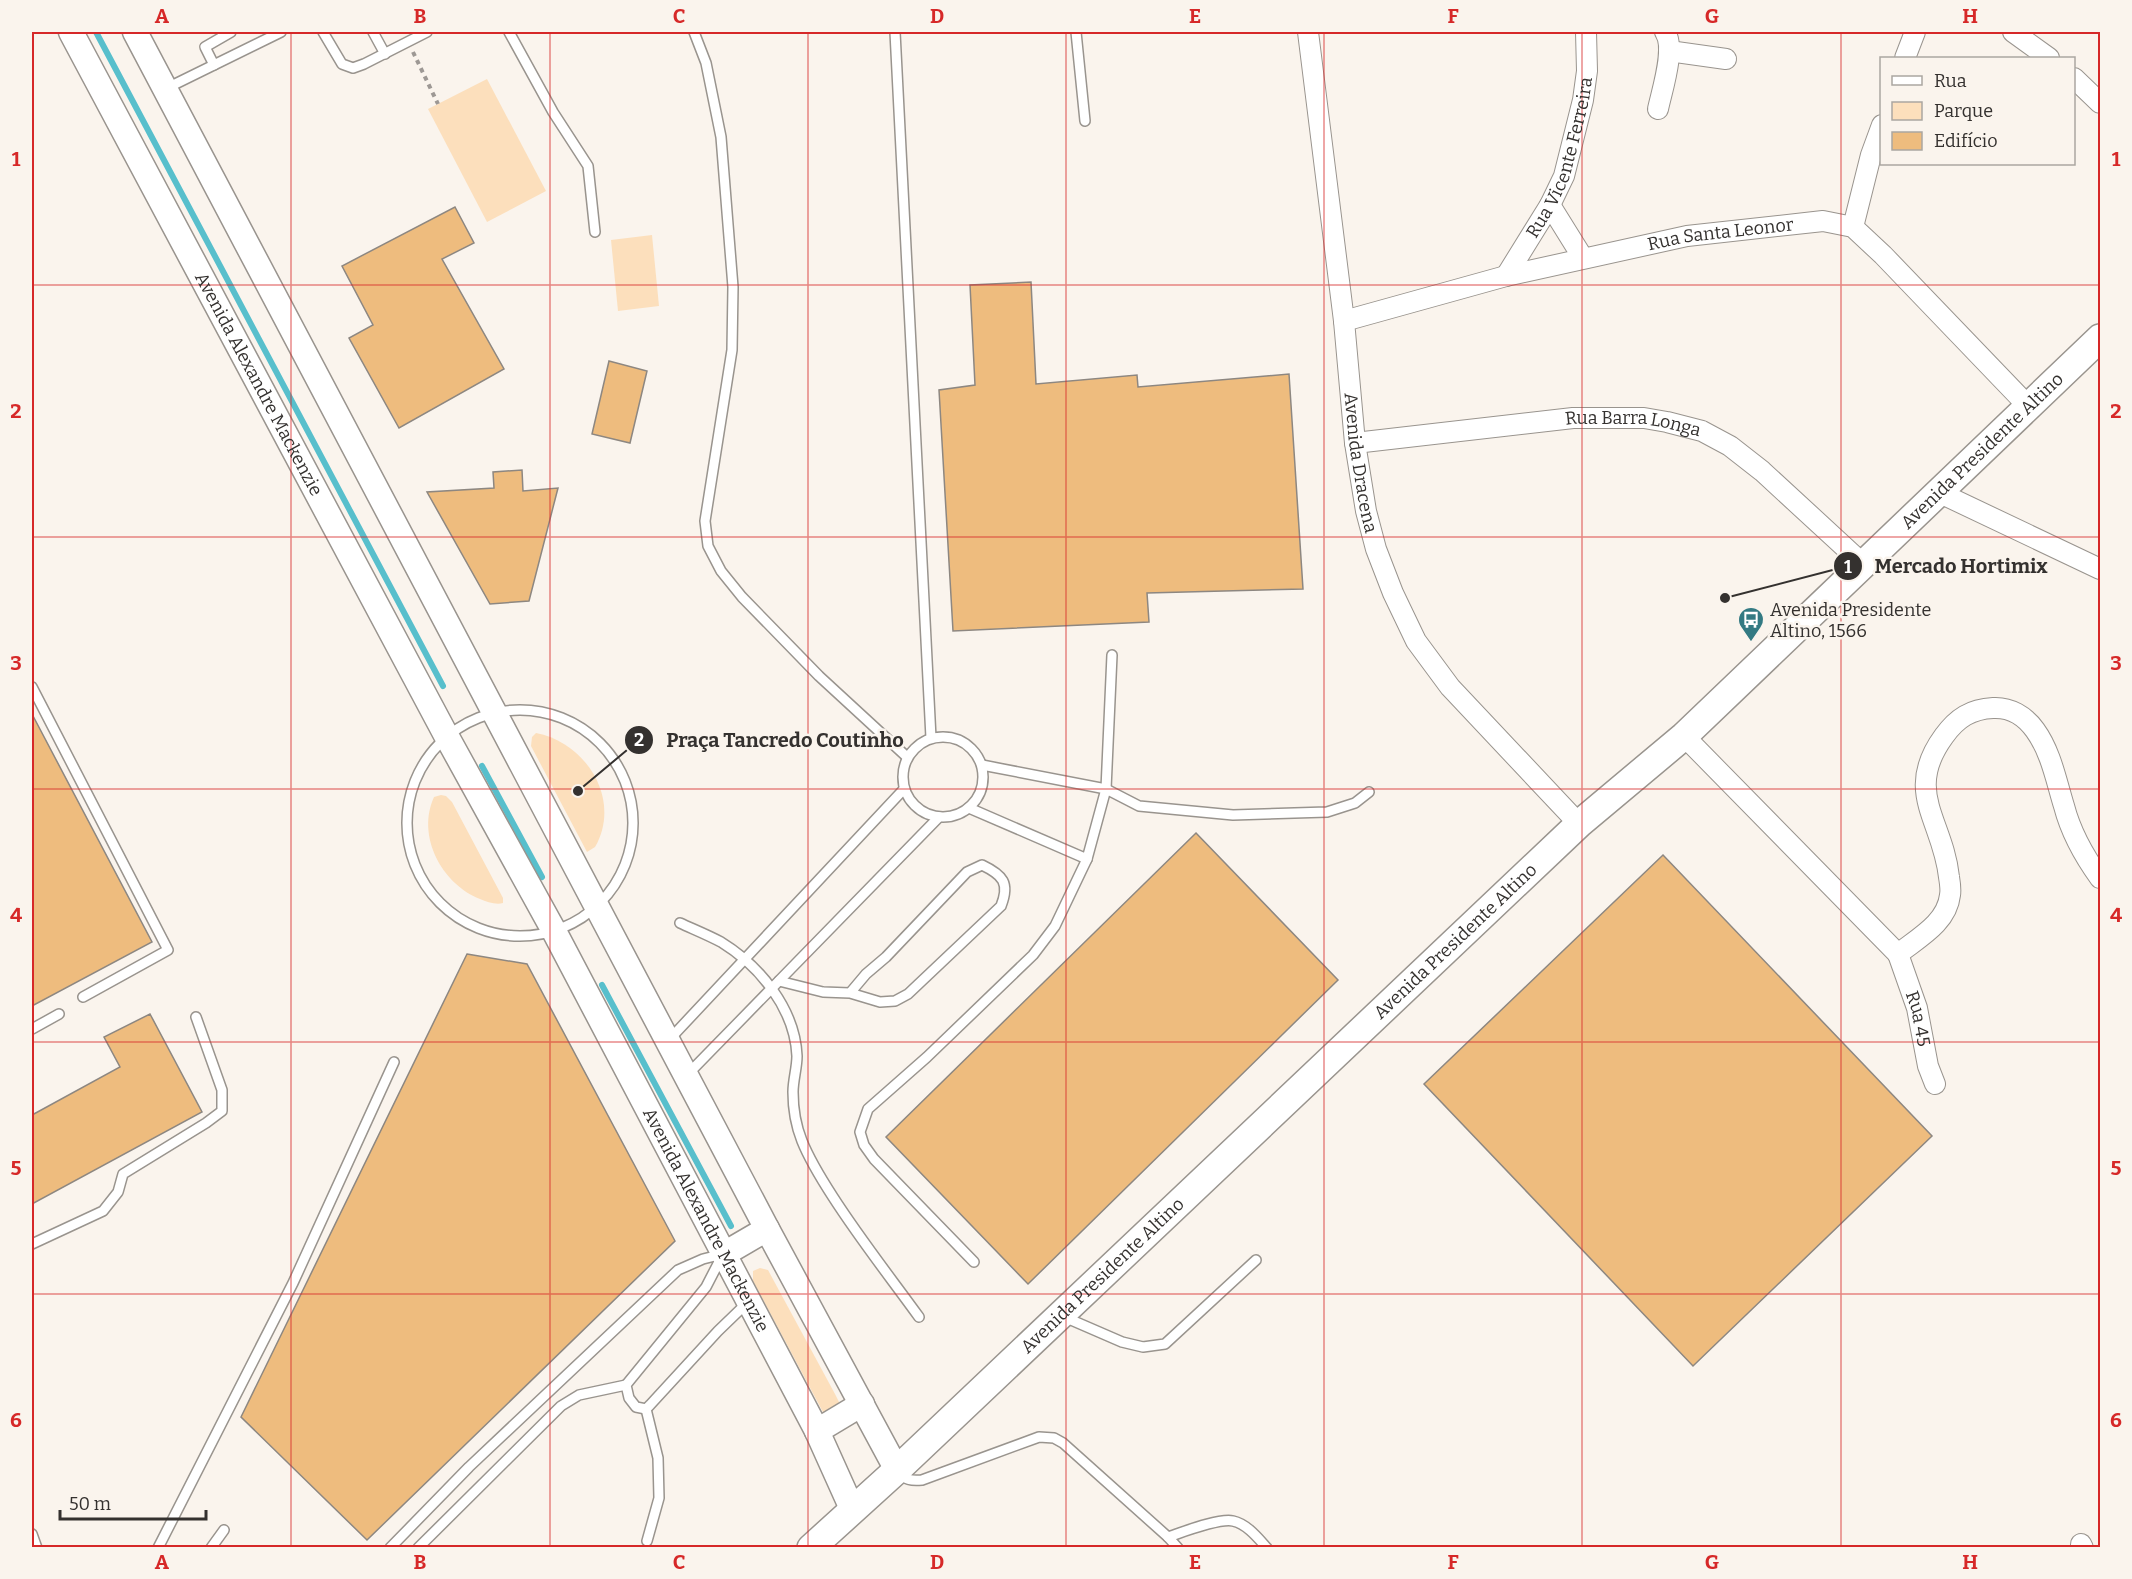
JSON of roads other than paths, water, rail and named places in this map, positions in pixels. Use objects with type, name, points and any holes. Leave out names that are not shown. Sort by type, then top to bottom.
[{"type":"main road","name":"Avenida Presidente Altino","points":[[812,1548],[1579,824],[1684,736],[2100,338]]},
{"type":"street","name":"Avenida Alexandre Mackenzie","points":[[71,32],[447,737],[554,931],[817,1431],[853,1510]]},
{"type":"street","points":[[135,32],[767,1229],[897,1470]]},
{"type":"street","name":"Avenida Dracena","points":[[1308,32],[1344,321],[1355,442],[1366,511],[1376,549],[1393,593],[1416,641],[1450,687],[1579,824]]},
{"type":"street","name":"Rua Vicente Ferreira","points":[[1506,276],[1550,205],[1564,176],[1583,100],[1587,71],[1586,32]]},
{"type":"street","points":[[1905,57],[1914,32]]},
{"type":"street","points":[[2013,32],[2048,57]]},
{"type":"street","points":[[1658,109],[1667,41],[1726,59]]},
{"type":"street","points":[[2075,80],[2100,103]]},
{"type":"street","points":[[1880,127],[1853,226],[2028,406]]},
{"type":"street","points":[[1550,205],[1583,258]]},
{"type":"street","name":"Rua Santa Leonor","points":[[1344,321],[1506,276],[1687,236],[1823,221],[1853,226]]},
{"type":"street","name":"Rua Barra Longa","points":[[1355,442],[1573,418],[1621,417],[1667,422],[1702,431],[1730,446],[1762,471],[1864,565]]},
{"type":"street","points":[[1940,493],[2100,569]]},
{"type":"street","points":[[1684,736],[1898,954],[1946,914],[1951,894],[1948,865],[1925,788],[1927,768],[1939,743],[1952,725],[1974,710],[1998,708],[2009,710],[2020,715],[2035,730],[2054,768],[2064,808],[2082,853],[2100,878]]},
{"type":"street","name":"Rua 45","points":[[1898,954],[1917,1008],[1928,1066],[1935,1084]]},
{"type":"street","points":[[724,1254],[767,1229]]},
{"type":"street","points":[[817,1431],[862,1404]]},
{"type":"lane","points":[[214,65],[205,48],[231,32]]},
{"type":"lane","points":[[165,89],[281,32]]},
{"type":"lane","points":[[323,32],[342,64],[353,68],[385,54],[422,33]]},
{"type":"lane","points":[[373,32],[385,54]]},
{"type":"lane","points":[[509,32],[553,112],[588,166],[595,232]]},
{"type":"lane","points":[[694,32],[706,63],[721,137],[733,287],[732,350],[705,521],[708,546],[721,571],[742,597],[819,676],[907,757]]},
{"type":"lane","points":[[895,32],[931,738]]},
{"type":"lane","points":[[1076,32],[1085,121]]},
{"type":"lane","points":[[974,1262],[874,1159],[864,1145],[860,1132],[868,1109],[927,1057],[1033,955],[1055,926],[1087,859],[1106,789],[1112,655]]},
{"type":"lane","points":[[32,687],[168,950],[83,997]]},
{"type":"lane","points":[[525,710],[541,712],[570,722],[596,740],[606,751],[619,770],[628,792],[632,838],[624,868],[608,895],[597,906],[577,921],[554,931],[513,936],[485,931],[472,925],[448,910],[429,890],[410,845],[408,809],[415,782],[428,758],[447,737],[469,722],[495,713],[525,710]]},
{"type":"lane","points":[[946,736],[962,740],[974,751],[982,765],[983,780],[979,796],[969,808],[955,816],[939,817],[924,813],[912,803],[904,789],[903,773],[907,757],[917,745],[931,738],[946,736]]},
{"type":"lane","points":[[982,765],[1106,789],[1139,806],[1233,815],[1327,812],[1355,803],[1369,792]]},
{"type":"lane","points":[[668,1041],[904,789]]},
{"type":"lane","points":[[969,808],[1087,859]]},
{"type":"lane","points":[[686,1075],[939,817]]},
{"type":"lane","points":[[680,922],[721,942],[775,984],[823,992],[850,993],[880,1002],[895,1001],[908,994],[1000,906],[1005,885],[999,873],[982,864],[967,872],[850,993]]},
{"type":"lane","points":[[775,984],[795,1034],[797,1059],[793,1091],[795,1119],[803,1143],[849,1222],[918,1317]]},
{"type":"lane","points":[[32,1029],[59,1014]]},
{"type":"lane","points":[[32,1244],[103,1211],[118,1192],[123,1174],[222,1111],[222,1090],[196,1017]]},
{"type":"lane","points":[[158,1548],[293,1283],[394,1062]]},
{"type":"lane","points":[[418,1548],[561,1406],[579,1395],[626,1385],[706,1287],[724,1254]]},
{"type":"lane","points":[[390,1548],[469,1467],[678,1270],[703,1259],[724,1254]]},
{"type":"lane","points":[[1060,1315],[1122,1342],[1143,1347],[1165,1344],[1256,1260]]},
{"type":"lane","points":[[646,1409],[749,1301]]},
{"type":"lane","points":[[626,1385],[629,1398],[636,1407],[646,1409]]},
{"type":"lane","points":[[646,1409],[658,1458],[659,1498],[647,1541]]},
{"type":"lane","points":[[897,1470],[904,1479],[922,1480],[1039,1437],[1054,1438],[1063,1443],[1178,1548]]},
{"type":"lane","points":[[1168,1537],[1205,1525],[1233,1521],[1249,1529],[1267,1548]]},
{"type":"lane","points":[[211,1548],[224,1530]]},
{"type":"lane","points":[[32,1534],[37,1548]]},
{"type":"waterway","points":[[96,32],[443,686]]},
{"type":"waterway","points":[[482,766],[542,877]]},
{"type":"waterway","points":[[602,985],[731,1226]]},
{"type":"place","name":"Mercado Hortimix","points":[[1725,598]]},
{"type":"place","name":"Avenida Presidente Altino, 1566","points":[[1751,643]]},
{"type":"place","name":"Praça Tancredo Coutinho","points":[[578,791]]}]
